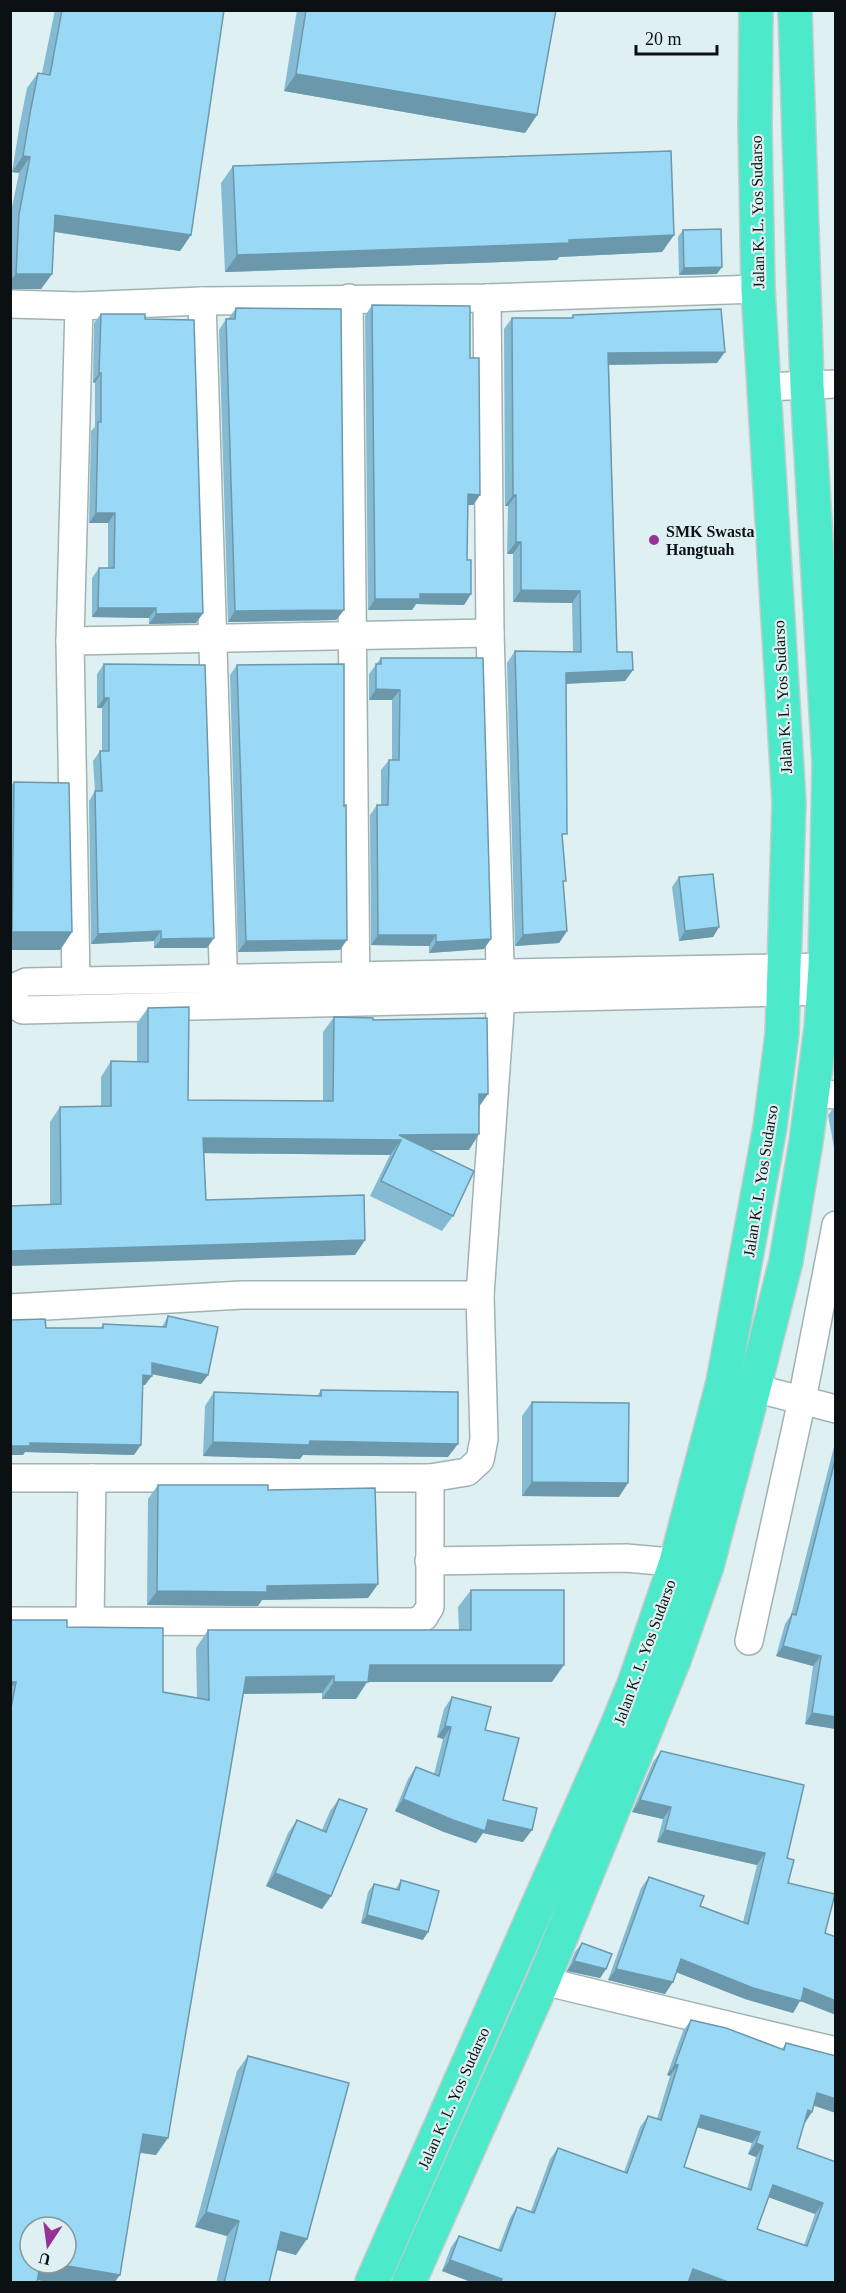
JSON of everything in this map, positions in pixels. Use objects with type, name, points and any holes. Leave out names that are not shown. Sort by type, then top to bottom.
[{"type":"highway","name":"Jalan K. L. Yos Sudarso","points":[[409,2283],[543,1981],[655,1709],[691,1564],[770,1127],[782,1034],[789,802],[758,289],[755,124],[756,10]]},
{"type":"highway","name":"Jalan K. L. Yos Sudarso","points":[[372,2283],[634,1684],[691,1564],[754,1388],[825,1094],[828,1028],[824,979],[829,764],[821,385],[795,10]]},
{"type":"street","points":[[10,304],[79,306],[349,298],[487,298],[758,289]]},
{"type":"street","points":[[349,298],[356,989]]},
{"type":"street","points":[[10,1478],[430,1478],[467,1472],[480,1460],[484,1439],[480,1295],[501,986],[490,633],[487,298]]},
{"type":"street","points":[[202,301],[224,991]]},
{"type":"street","points":[[76,981],[70,641],[79,306]]},
{"type":"street","points":[[764,387],[821,385]]},
{"type":"street","points":[[70,641],[490,633]]},
{"type":"street","points":[[224,991],[23,1011],[15,1005],[13,994],[17,986],[26,982],[76,981],[224,991],[824,979]]},
{"type":"street","points":[[749,1641],[802,1400],[836,1225]]},
{"type":"street","points":[[10,1308],[242,1295],[480,1295]]},
{"type":"street","points":[[754,1388],[836,1409]]},
{"type":"street","points":[[90,1621],[92,1478]]},
{"type":"street","points":[[10,1621],[415,1622],[424,1617],[430,1608],[430,1478]]},
{"type":"street","points":[[429,1561],[626,1558],[691,1564]]},
{"type":"street","points":[[543,1981],[836,2051]]},
{"type":"building","points":[[62,10],[224,10],[191,235],[55,215],[52,274],[16,274],[19,214],[30,157],[23,156],[31,108],[38,73],[50,75]]},
{"type":"building","points":[[306,10],[556,10],[537,115],[296,74]]},
{"type":"building","points":[[671,151],[674,235],[569,240],[569,243],[237,255],[233,166]]},
{"type":"building","points":[[721,229],[722,267],[684,268],[683,230]]},
{"type":"building","points":[[372,305],[470,306],[470,358],[479,358],[480,495],[468,494],[467,560],[471,560],[471,594],[420,594],[420,599],[375,599]]},
{"type":"building","points":[[236,308],[341,309],[344,610],[235,611],[226,319],[235,319]]},
{"type":"building","points":[[721,309],[725,352],[608,353],[617,652],[632,652],[633,670],[566,673],[567,834],[562,834],[567,931],[523,935],[515,651],[581,652],[580,591],[521,590],[521,542],[516,542],[516,495],[513,495],[512,318],[573,318],[573,315]]},
{"type":"building","points":[[101,314],[145,314],[145,319],[194,320],[203,613],[156,614],[156,608],[98,608],[99,568],[114,568],[115,513],[96,513],[98,422],[101,422],[101,373],[99,373]]},
{"type":"building","points":[[381,658],[483,658],[491,939],[436,942],[436,935],[378,935],[377,805],[388,805],[389,760],[399,760],[400,690],[376,689],[376,664],[381,664]]},
{"type":"building","points":[[104,664],[205,665],[214,938],[161,939],[161,931],[98,934],[95,791],[102,791],[100,751],[109,751],[109,698],[104,698]]},
{"type":"building","points":[[344,664],[347,940],[246,941],[237,665]]},
{"type":"building","points":[[14,782],[69,783],[72,932],[12,932]]},
{"type":"building","points":[[713,874],[719,927],[685,931],[679,877]]},
{"type":"building","points":[[189,1007],[188,1100],[333,1101],[334,1017],[373,1018],[373,1020],[487,1018],[488,1094],[479,1094],[479,1134],[399,1135],[474,1171],[453,1216],[381,1181],[401,1140],[203,1138],[206,1200],[364,1195],[365,1240],[10,1251],[10,1206],[61,1204],[60,1107],[111,1106],[111,1061],[148,1062],[148,1008]]},
{"type":"building","points":[[168,1316],[218,1327],[208,1375],[152,1363],[152,1376],[143,1375],[141,1445],[30,1443],[30,1446],[10,1446],[10,1320],[45,1319],[46,1328],[103,1328],[103,1324],[166,1327]]},
{"type":"building","points":[[321,1390],[458,1392],[458,1444],[310,1441],[309,1445],[213,1442],[214,1392],[321,1396]]},
{"type":"building","points":[[532,1402],[629,1403],[628,1483],[532,1482]]},
{"type":"building","points":[[836,1456],[836,1717],[812,1713],[821,1656],[783,1646],[792,1614],[796,1615]]},
{"type":"building","points":[[158,1485],[268,1485],[268,1490],[375,1488],[378,1584],[267,1586],[267,1592],[157,1591]]},
{"type":"building","points":[[471,1590],[564,1590],[564,1665],[370,1665],[368,1682],[334,1682],[334,1676],[246,1677],[168,2138],[143,2134],[120,2275],[78,2268],[78,2215],[18,2215],[18,2275],[38,2275],[37,2283],[10,2283],[10,1713],[16,1682],[10,1682],[10,1620],[67,1620],[67,1627],[163,1628],[163,1692],[209,1700],[208,1630],[471,1630]]},
{"type":"building","points":[[452,1697],[491,1707],[485,1730],[519,1738],[503,1800],[537,1808],[532,1830],[488,1820],[485,1831],[403,1799],[416,1767],[439,1776],[451,1727],[445,1726]]},
{"type":"building","points":[[661,1751],[804,1785],[787,1858],[794,1860],[788,1883],[835,1894],[825,1933],[836,1937],[836,2001],[804,1988],[801,2001],[753,1988],[681,1959],[673,1982],[616,1969],[649,1877],[704,1896],[700,1906],[748,1924],[765,1853],[665,1830],[671,1807],[640,1800]]},
{"type":"building","points":[[339,1799],[367,1809],[331,1896],[275,1873],[297,1820],[326,1832]]},
{"type":"building","points":[[401,1880],[439,1891],[428,1932],[367,1915],[374,1884],[399,1890]]},
{"type":"building","points":[[582,1943],[612,1954],[606,1969],[574,1961]]},
{"type":"building","points":[[691,2020],[726,2028],[784,2050],[786,2043],[836,2056],[836,2099],[817,2093],[812,2112],[808,2110],[797,2148],[836,2162],[836,2283],[731,2283],[693,2269],[688,2283],[501,2283],[502,2279],[450,2260],[459,2236],[501,2251],[517,2207],[534,2213],[558,2148],[627,2173],[648,2116],[661,2120],[678,2065],[675,2064]],"holes":[[[701,2115],[760,2132],[756,2143],[763,2146],[751,2190],[684,2167]],[[773,2185],[823,2203],[807,2246],[757,2229]]]},
{"type":"building","points":[[248,2056],[349,2083],[307,2239],[281,2232],[269,2283],[224,2283],[239,2221],[206,2212]]},
{"type":"place","name":"SMK Swasta Hangtuah","points":[[654,540]]}]
